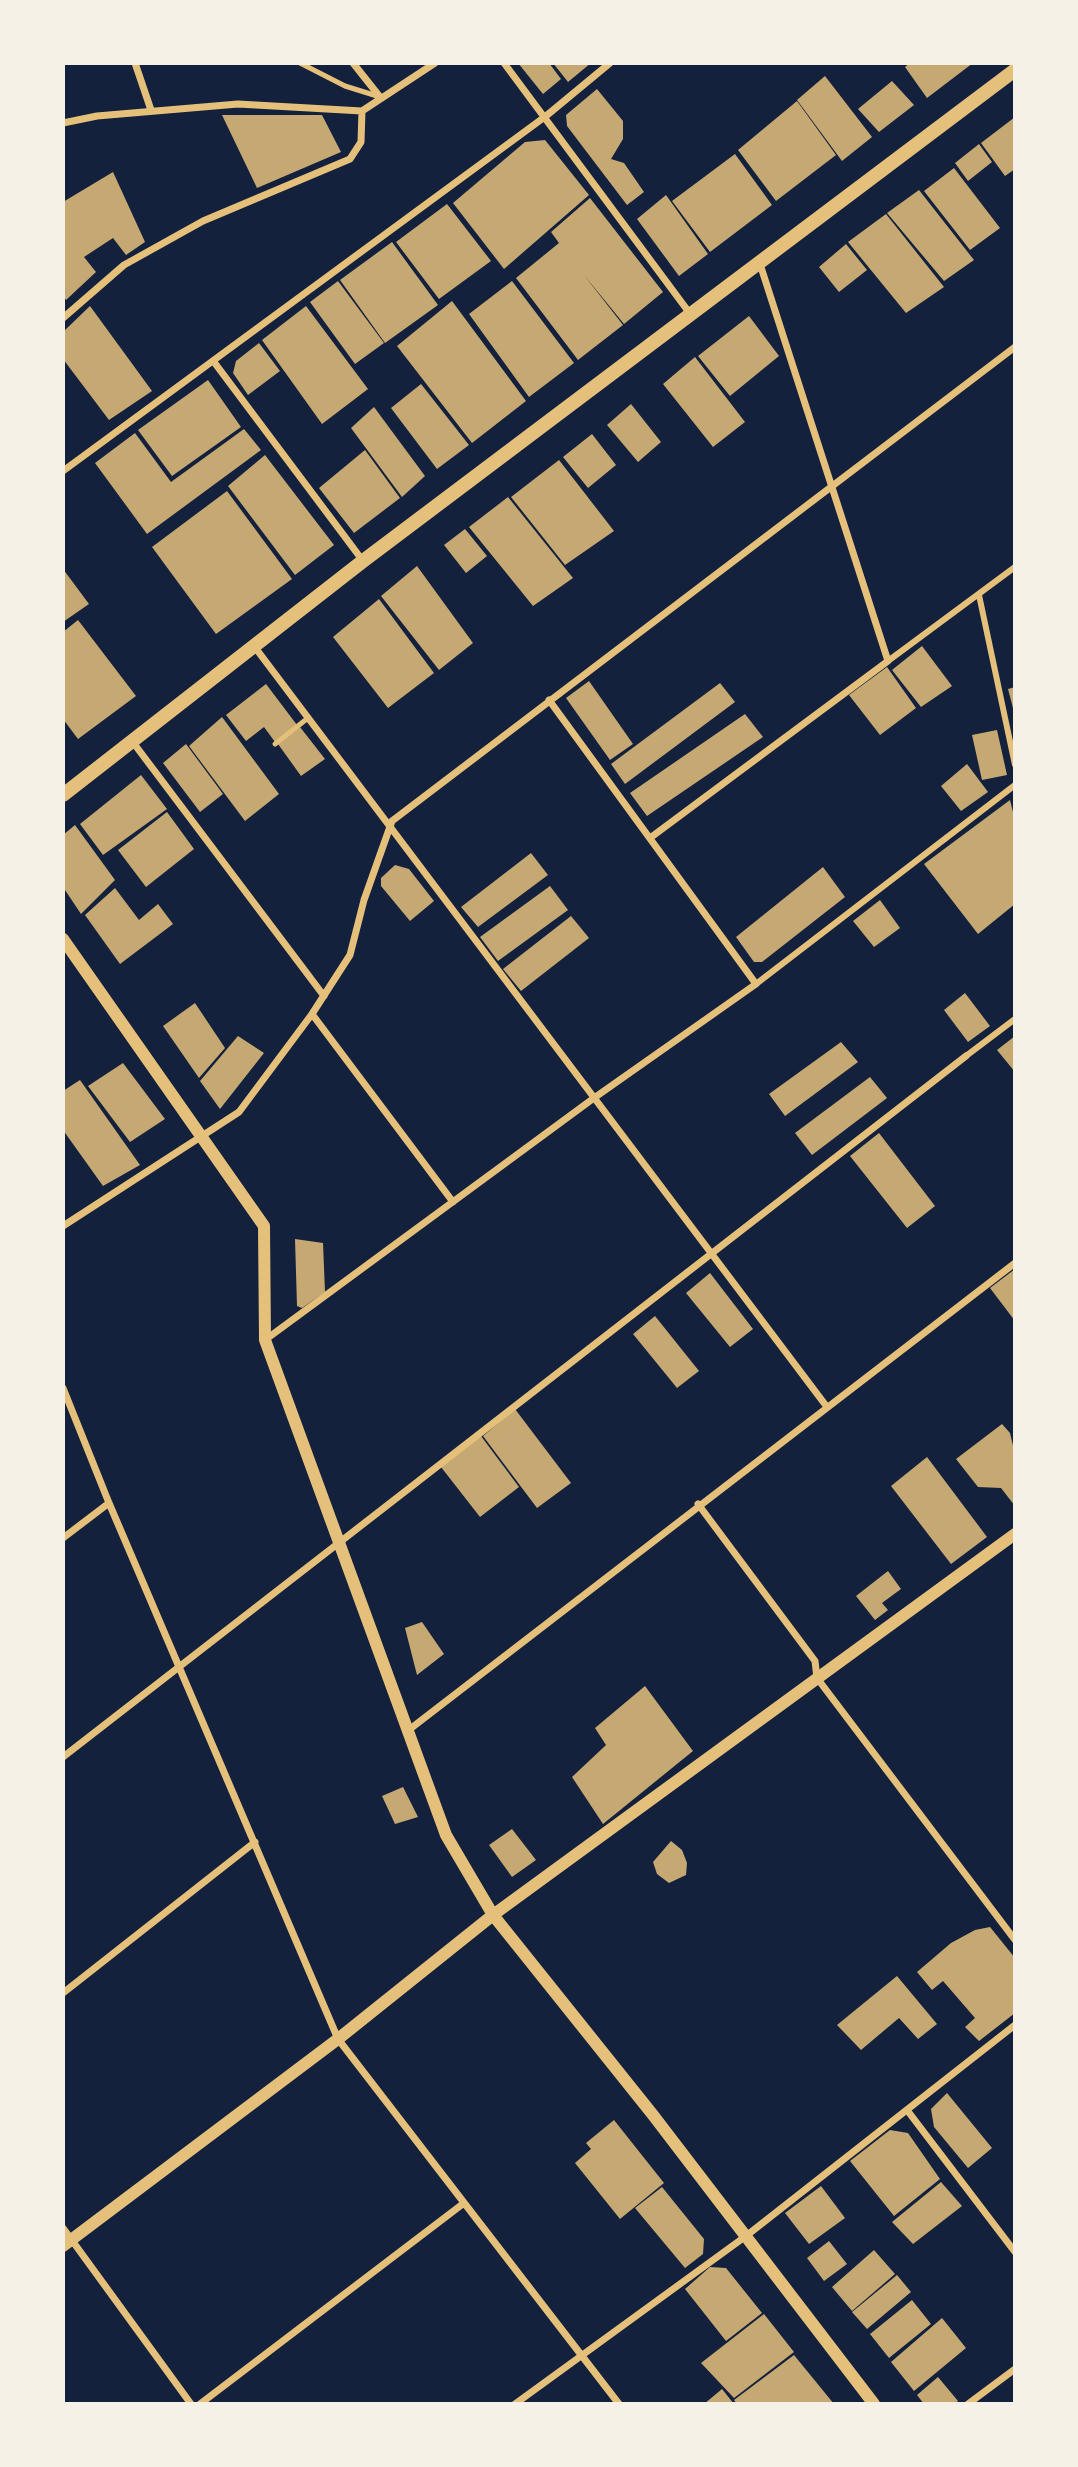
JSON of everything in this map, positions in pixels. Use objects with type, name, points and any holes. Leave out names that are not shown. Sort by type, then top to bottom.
[{"type":"main road","points":[[63,794],[363,561],[692,316],[1015,70]]},
{"type":"street","points":[[136,63],[151,110]]},
{"type":"street","points":[[353,63],[380,97]]},
{"type":"street","points":[[63,124],[97,116],[238,104],[362,111],[435,63]]},
{"type":"street","points":[[504,63],[546,116],[692,316]]},
{"type":"street","points":[[63,471],[546,116],[610,63]]},
{"type":"street","points":[[63,318],[124,265],[203,221],[350,159],[361,142],[362,111]]},
{"type":"street","points":[[760,264],[888,661]]},
{"type":"street","points":[[63,1226],[239,1112],[312,1014],[350,955],[364,900],[391,821],[1015,347]]},
{"type":"street","points":[[214,362],[363,561]]},
{"type":"street","points":[[650,838],[1015,567]]},
{"type":"street","points":[[979,595],[1015,765]]},
{"type":"street","points":[[254,646],[827,1407]]},
{"type":"street","points":[[549,700],[756,984]]},
{"type":"street","points":[[132,741],[324,996]]},
{"type":"street","points":[[265,1340],[594,1098],[756,984],[1015,785]]},
{"type":"street","points":[[63,939],[264,1226],[265,1340],[410,1729],[446,1835],[493,1915],[746,2236],[874,2404]]},
{"type":"street","points":[[312,1014],[453,1202]]},
{"type":"street","points":[[63,1757],[1015,1019]]},
{"type":"street","points":[[410,1729],[698,1504],[1015,1263]]},
{"type":"street","points":[[63,1388],[109,1503],[338,2039],[619,2404]]},
{"type":"street","points":[[63,1538],[109,1503]]},
{"type":"street","points":[[698,1504],[815,1661],[817,1678],[1015,1940]]},
{"type":"street","points":[[67,2242],[338,2039],[493,1915],[1015,1534]]},
{"type":"street","points":[[63,1993],[255,1842]]},
{"type":"street","points":[[515,2404],[582,2353],[602,2344],[746,2236],[1015,2025]]},
{"type":"street","points":[[907,2110],[1015,2252]]},
{"type":"street","points":[[200,2404],[464,2203]]},
{"type":"street","points":[[63,2228],[67,2242],[191,2404]]},
{"type":"street","points":[[968,2404],[1015,2369]]},
{"type":"lane","points":[[300,63],[345,86],[380,97]]},
{"type":"lane","points":[[275,744],[308,719]]},
{"type":"building","points":[[518,63],[549,63],[561,79],[543,94]]},
{"type":"building","points":[[553,63],[591,63],[568,82]]},
{"type":"building","points":[[910,63],[973,63],[927,98],[905,67]]},
{"type":"building","points":[[825,76],[872,137],[842,161],[797,100]]},
{"type":"building","points":[[892,81],[914,105],[879,132],[858,109]]},
{"type":"building","points":[[597,89],[623,121],[623,139],[611,159],[624,163],[644,192],[627,205],[567,126],[566,115]]},
{"type":"building","points":[[797,101],[836,155],[776,201],[738,150]]},
{"type":"building","points":[[222,115],[322,115],[341,152],[257,188]]},
{"type":"building","points":[[1015,117],[1015,169],[1005,176],[981,143]]},
{"type":"building","points":[[545,140],[589,195],[504,269],[453,203],[525,142]]},
{"type":"building","points":[[979,144],[992,162],[968,181],[955,163]]},
{"type":"building","points":[[735,154],[772,205],[710,252],[672,201]]},
{"type":"building","points":[[954,168],[1000,228],[970,250],[924,191]]},
{"type":"building","points":[[113,172],[145,242],[126,255],[113,238],[84,257],[96,272],[66,300],[63,295],[63,202]]},
{"type":"building","points":[[919,190],[974,260],[944,281],[887,213]]},
{"type":"building","points":[[666,195],[708,254],[679,276],[637,219]]},
{"type":"building","points":[[590,198],[663,292],[624,324],[584,275],[623,325],[578,360],[516,278],[559,243],[551,232]]},
{"type":"building","points":[[447,204],[491,261],[439,299],[396,242]]},
{"type":"building","points":[[886,214],[944,287],[906,313],[848,242]]},
{"type":"building","points":[[392,242],[438,305],[385,343],[340,280]]},
{"type":"building","points":[[846,244],[867,270],[839,292],[819,267]]},
{"type":"building","points":[[338,281],[384,343],[355,364],[310,302]]},
{"type":"building","points":[[512,281],[574,363],[529,397],[469,314]]},
{"type":"building","points":[[452,301],[526,401],[472,443],[397,346]]},
{"type":"building","points":[[90,306],[152,391],[109,420],[63,359],[63,332]]},
{"type":"building","points":[[306,306],[368,389],[322,424],[262,340]]},
{"type":"building","points":[[749,316],[779,356],[730,396],[698,356]]},
{"type":"building","points":[[259,343],[280,371],[248,395],[233,373],[236,361]]},
{"type":"building","points":[[695,357],[745,422],[713,447],[663,384]]},
{"type":"building","points":[[208,380],[241,427],[172,476],[138,430]]},
{"type":"building","points":[[421,384],[469,445],[437,469],[391,408]]},
{"type":"building","points":[[631,404],[661,442],[638,462],[607,425]]},
{"type":"building","points":[[374,407],[425,476],[402,497],[351,428]]},
{"type":"building","points":[[244,429],[261,450],[147,534],[95,463],[135,433],[171,482]]},
{"type":"building","points":[[592,434],[616,465],[588,488],[563,457]]},
{"type":"building","points":[[365,450],[400,498],[354,533],[319,488]]},
{"type":"building","points":[[265,455],[334,545],[295,575],[228,486]]},
{"type":"building","points":[[559,460],[614,531],[565,565],[511,497]]},
{"type":"building","points":[[227,491],[292,579],[216,634],[152,547]]},
{"type":"building","points":[[508,497],[573,578],[533,606],[469,527]]},
{"type":"building","points":[[465,529],[487,556],[466,573],[444,545]]},
{"type":"building","points":[[417,566],[473,643],[439,670],[381,596]]},
{"type":"building","points":[[63,569],[89,604],[63,622]]},
{"type":"building","points":[[379,599],[434,673],[388,708],[333,637]]},
{"type":"building","points":[[78,620],[136,696],[78,739],[63,719],[63,632]]},
{"type":"building","points":[[922,646],[952,686],[921,707],[892,670]]},
{"type":"building","points":[[887,667],[916,708],[880,735],[849,695]]},
{"type":"building","points":[[589,681],[633,744],[610,760],[566,698]]},
{"type":"building","points":[[720,683],[735,702],[625,784],[611,764]]},
{"type":"building","points":[[266,684],[297,725],[275,742],[264,727],[246,741],[226,715]]},
{"type":"building","points":[[1015,687],[1015,712],[1014,712],[1008,689]]},
{"type":"building","points":[[745,714],[763,737],[647,816],[630,793]]},
{"type":"building","points":[[222,717],[279,794],[245,821],[189,746]]},
{"type":"building","points":[[300,727],[325,759],[301,776],[278,744]]},
{"type":"building","points":[[997,730],[1007,775],[982,780],[972,735]]},
{"type":"building","points":[[186,744],[223,794],[200,812],[163,763]]},
{"type":"building","points":[[967,764],[988,792],[961,811],[941,786]]},
{"type":"building","points":[[141,775],[167,809],[103,855],[80,824]]},
{"type":"building","points":[[1010,800],[1015,820],[1015,904],[978,934],[924,864]]},
{"type":"building","points":[[167,812],[194,849],[146,887],[118,850]]},
{"type":"building","points":[[75,825],[115,880],[81,914],[63,887],[63,835]]},
{"type":"building","points":[[531,853],[548,875],[478,927],[461,907]]},
{"type":"building","points":[[395,865],[409,869],[434,901],[410,921],[381,886],[381,878]]},
{"type":"building","points":[[823,867],[845,897],[762,962],[754,962],[736,937]]},
{"type":"building","points":[[550,886],[568,910],[498,961],[480,937]]},
{"type":"building","points":[[115,888],[139,920],[158,904],[173,924],[120,964],[85,915]]},
{"type":"building","points":[[880,900],[900,928],[874,947],[853,921]]},
{"type":"building","points":[[571,916],[589,938],[521,991],[503,969]]},
{"type":"building","points":[[965,993],[990,1026],[968,1042],[944,1010]]},
{"type":"building","points":[[195,1003],[225,1048],[199,1078],[163,1026]]},
{"type":"building","points":[[238,1036],[264,1053],[220,1109],[200,1081]]},
{"type":"building","points":[[1015,1036],[1015,1072],[997,1050]]},
{"type":"building","points":[[841,1042],[858,1062],[785,1116],[769,1094]]},
{"type":"building","points":[[123,1063],[165,1119],[130,1142],[88,1086]]},
{"type":"building","points":[[870,1077],[887,1098],[812,1155],[795,1133]]},
{"type":"building","points":[[80,1080],[140,1165],[103,1186],[63,1130],[63,1091]]},
{"type":"building","points":[[879,1133],[935,1206],[907,1228],[850,1156]]},
{"type":"building","points":[[295,1239],[323,1243],[325,1292],[302,1308],[297,1306]]},
{"type":"building","points":[[1015,1269],[1015,1321],[990,1288]]},
{"type":"building","points":[[710,1273],[753,1329],[730,1347],[686,1293]]},
{"type":"building","points":[[655,1316],[699,1371],[677,1388],[633,1334]]},
{"type":"building","points":[[515,1409],[571,1483],[537,1508],[483,1436]]},
{"type":"building","points":[[1002,1424],[1010,1433],[1015,1454],[1015,1506],[1001,1488],[978,1487],[956,1459]]},
{"type":"building","points":[[481,1436],[519,1487],[480,1517],[441,1467]]},
{"type":"building","points":[[927,1457],[987,1537],[951,1564],[891,1486]]},
{"type":"building","points":[[888,1571],[901,1589],[882,1603],[888,1610],[875,1620],[856,1596]]},
{"type":"building","points":[[422,1622],[444,1654],[417,1675],[405,1628]]},
{"type":"building","points":[[645,1686],[693,1751],[603,1824],[572,1777],[606,1745],[595,1728]]},
{"type":"building","points":[[403,1787],[418,1817],[395,1824],[382,1796]]},
{"type":"building","points":[[512,1829],[536,1860],[512,1877],[489,1845]]},
{"type":"building","points":[[671,1841],[682,1850],[687,1863],[686,1875],[669,1883],[657,1874],[653,1862]]},
{"type":"building","points":[[990,1927],[1015,1958],[1015,2013],[979,2041],[965,2027],[975,2018],[943,1981],[932,1990],[917,1972],[951,1943],[975,1930]]},
{"type":"building","points":[[897,1976],[937,2024],[918,2039],[899,2018],[861,2050],[837,2025]]},
{"type":"building","points":[[947,2093],[992,2148],[968,2168],[934,2127],[931,2109]]},
{"type":"building","points":[[614,2120],[664,2183],[620,2219],[575,2163],[591,2149],[586,2143]]},
{"type":"building","points":[[890,2130],[908,2133],[940,2179],[894,2216],[850,2161]]},
{"type":"building","points":[[941,2182],[962,2206],[913,2244],[892,2222]]},
{"type":"building","points":[[821,2186],[845,2218],[809,2244],[785,2213]]},
{"type":"building","points":[[662,2187],[704,2239],[703,2254],[685,2268],[635,2208]]},
{"type":"building","points":[[829,2241],[847,2264],[824,2281],[807,2258]]},
{"type":"building","points":[[874,2250],[895,2274],[852,2311],[832,2287]]},
{"type":"building","points":[[710,2267],[726,2268],[762,2313],[726,2341],[685,2289]]},
{"type":"building","points":[[897,2275],[911,2292],[867,2329],[852,2312]]},
{"type":"building","points":[[912,2300],[931,2324],[889,2358],[870,2334]]},
{"type":"building","points":[[764,2314],[794,2352],[734,2398],[701,2363]]},
{"type":"building","points":[[942,2318],[966,2348],[914,2391],[891,2362]]},
{"type":"building","points":[[794,2355],[834,2404],[737,2404],[734,2400]]},
{"type":"building","points":[[938,2377],[958,2401],[954,2404],[924,2404],[917,2395]]},
{"type":"building","points":[[722,2389],[734,2404],[704,2404]]}]
